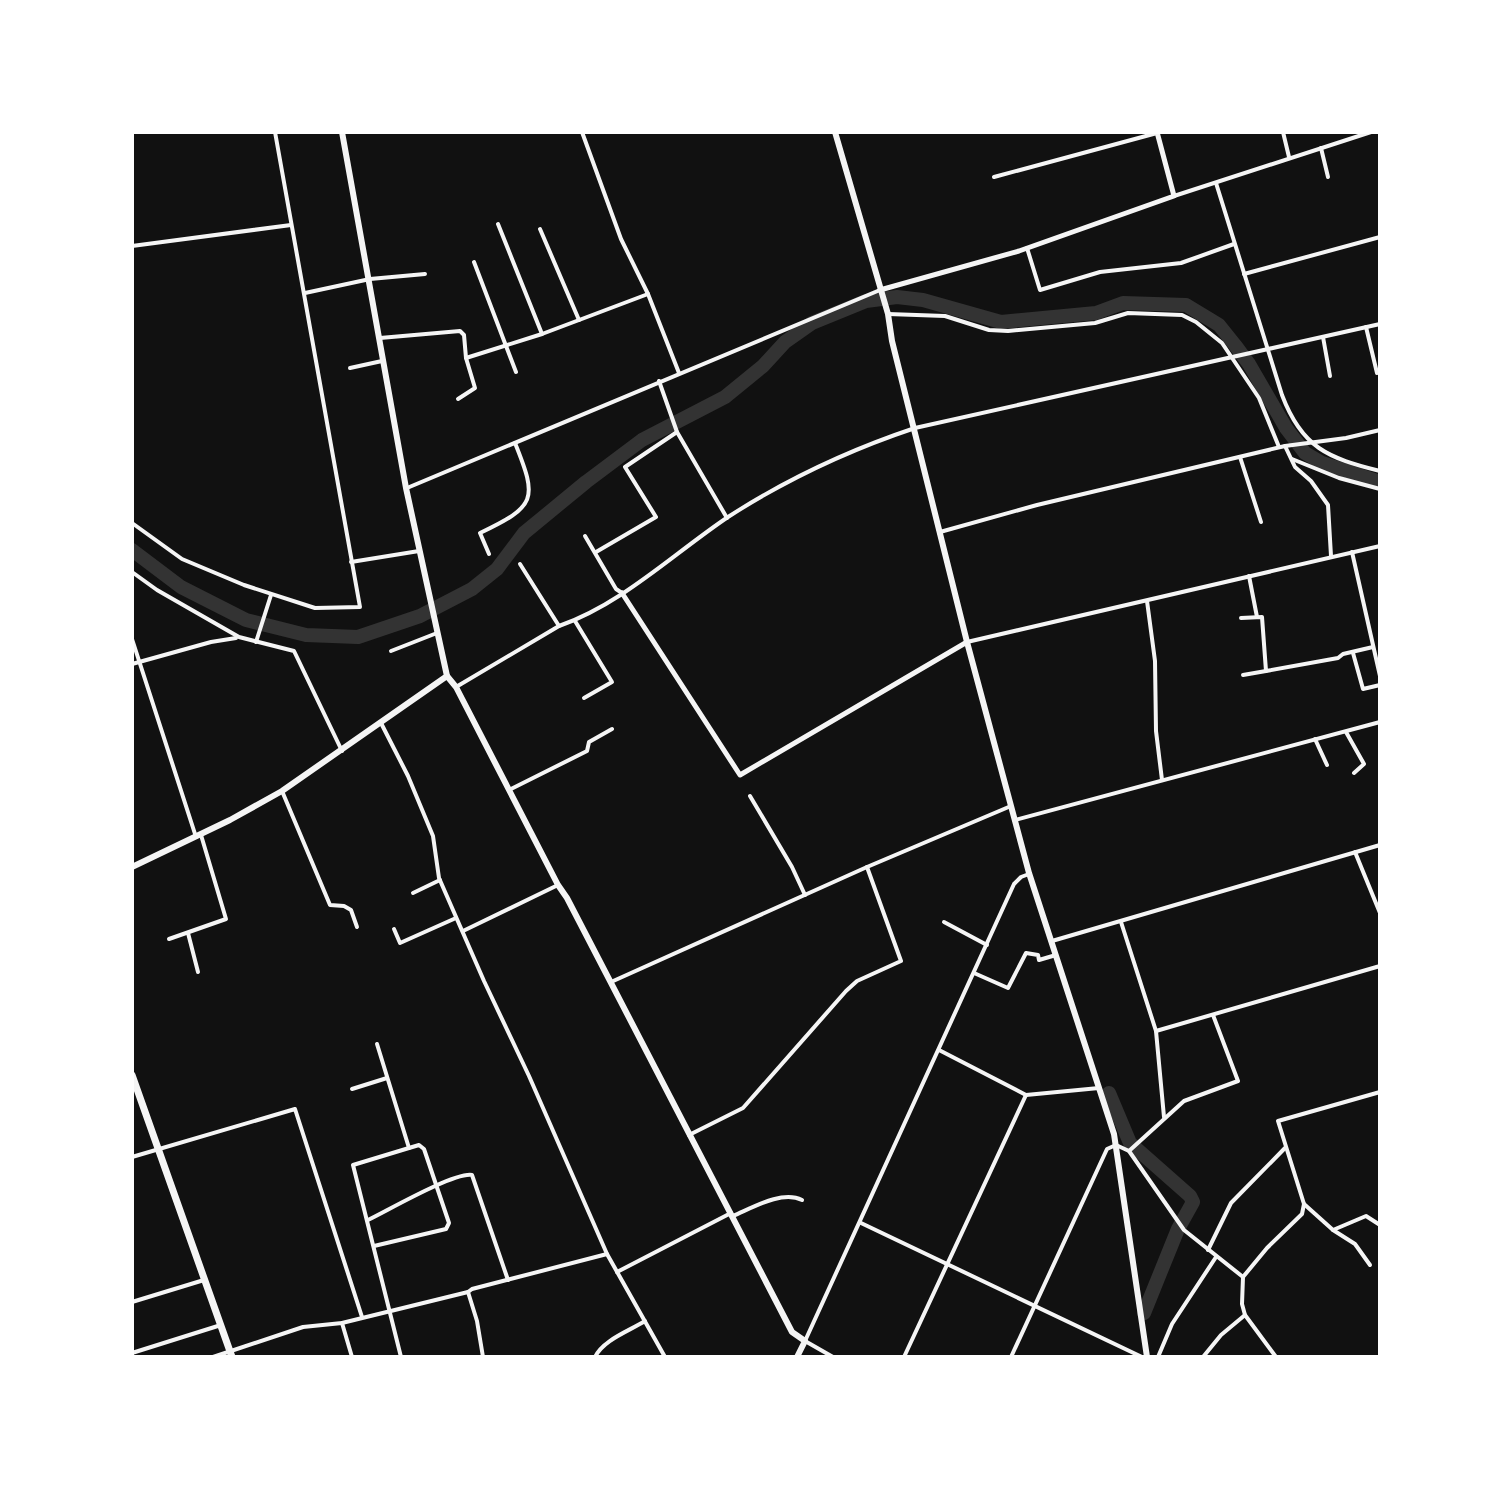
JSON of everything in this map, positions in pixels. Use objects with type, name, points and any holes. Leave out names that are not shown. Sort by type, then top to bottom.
[{"type":"highway","points":[[132,1075],[231,1354]]},
{"type":"main road","points":[[342,132],[406,488],[447,676],[456,687],[792,1332],[805,1341],[797,1357]]},
{"type":"main road","points":[[835,132],[888,314],[892,341],[967,642],[1029,873],[1116,1145],[1144,1357]]},
{"type":"main road","points":[[132,867],[282,791],[447,676]]},
{"type":"street","points":[[132,523],[182,559],[271,595],[315,608],[360,607],[275,132]]},
{"type":"street","points":[[582,132],[621,239],[648,294],[679,373]]},
{"type":"street","points":[[1283,132],[1289,157]]},
{"type":"street","points":[[406,488],[881,291],[1027,248],[1289,157],[1371,132]]},
{"type":"street","points":[[994,177],[1157,133],[1174,196]]},
{"type":"street","points":[[1321,147],[1328,177]]},
{"type":"street","points":[[1216,183],[1293,421],[1315,447],[1328,455],[1380,471]]},
{"type":"street","points":[[498,224],[542,334]]},
{"type":"street","points":[[132,246],[291,225]]},
{"type":"street","points":[[540,229],[579,320]]},
{"type":"street","points":[[1244,274],[1380,237]]},
{"type":"street","points":[[1027,248],[1040,290],[1100,272],[1181,263],[1234,244]]},
{"type":"street","points":[[474,262],[516,372]]},
{"type":"street","points":[[304,294],[370,279],[425,274]]},
{"type":"street","points":[[466,358],[542,334],[648,294]]},
{"type":"street","points":[[888,314],[945,316],[989,330],[1008,331],[1095,323],[1128,313],[1172,313],[1196,322],[1222,343],[1231,355],[1259,398],[1295,467],[1311,481],[1328,505],[1331,557]]},
{"type":"street","points":[[456,687],[622,593],[727,518],[814,468],[915,428],[1380,324]]},
{"type":"street","points":[[1366,327],[1377,373]]},
{"type":"street","points":[[380,338],[460,331],[464,335],[466,358],[475,388],[458,399]]},
{"type":"street","points":[[1323,337],[1330,376]]},
{"type":"street","points":[[350,368],[383,361]]},
{"type":"street","points":[[658,381],[677,432],[727,518]]},
{"type":"street","points":[[940,532],[1037,505],[1284,446],[1380,430]]},
{"type":"street","points":[[596,552],[656,517],[625,467],[677,432]]},
{"type":"street","points":[[489,554],[480,533],[515,516],[528,501],[529,479],[515,443]]},
{"type":"street","points":[[1240,457],[1261,522]]},
{"type":"street","points":[[1292,459],[1339,478],[1380,489]]},
{"type":"street","points":[[585,536],[616,589],[622,593],[740,775],[967,642],[1380,546]]},
{"type":"street","points":[[351,562],[419,551]]},
{"type":"street","points":[[1352,552],[1380,676]]},
{"type":"street","points":[[520,564],[559,626]]},
{"type":"street","points":[[132,572],[157,590],[239,637],[294,651],[343,751]]},
{"type":"street","points":[[1249,576],[1257,617]]},
{"type":"street","points":[[256,641],[271,595]]},
{"type":"street","points":[[1147,601],[1155,661],[1156,731],[1162,780]]},
{"type":"street","points":[[1241,618],[1262,617],[1266,671]]},
{"type":"street","points":[[575,621],[612,682],[584,698]]},
{"type":"street","points":[[391,651],[436,631]]},
{"type":"street","points":[[132,664],[239,637]]},
{"type":"street","points":[[132,639],[226,919],[169,939]]},
{"type":"street","points":[[1243,675],[1338,658],[1373,647]]},
{"type":"street","points":[[1353,653],[1363,689],[1380,685]]},
{"type":"street","points":[[1015,820],[1380,722]]},
{"type":"street","points":[[381,723],[403,764],[433,836],[440,880],[456,918],[607,1254],[665,1357]]},
{"type":"street","points":[[509,790],[587,751],[589,742],[612,729]]},
{"type":"street","points":[[1345,732],[1364,764],[1354,773]]},
{"type":"street","points":[[1315,739],[1327,765]]},
{"type":"street","points":[[282,791],[330,905],[351,910],[357,927]]},
{"type":"street","points":[[750,796],[805,895]]},
{"type":"street","points":[[611,982],[1011,806]]},
{"type":"street","points":[[1052,941],[1380,845]]},
{"type":"street","points":[[1355,852],[1380,913]]},
{"type":"street","points":[[689,1135],[743,1108],[846,991],[857,981],[901,961],[867,867]]},
{"type":"street","points":[[833,1357],[805,1341],[1014,884],[1029,873]]},
{"type":"street","points":[[413,893],[440,880]]},
{"type":"street","points":[[462,931],[558,885]]},
{"type":"street","points":[[394,929],[400,943],[456,918]]},
{"type":"street","points":[[1121,921],[1156,1031],[1164,1117]]},
{"type":"street","points":[[944,922],[987,945]]},
{"type":"street","points":[[188,933],[198,972]]},
{"type":"street","points":[[974,973],[1008,988],[1026,953],[1038,955],[1039,960],[1056,955]]},
{"type":"street","points":[[1156,1031],[1380,966]]},
{"type":"street","points":[[1129,1151],[1184,1101],[1238,1081],[1213,1015]]},
{"type":"street","points":[[377,1044],[409,1148]]},
{"type":"street","points":[[939,1050],[1026,1095],[1099,1088]]},
{"type":"street","points":[[352,1089],[387,1078]]},
{"type":"street","points":[[1276,1357],[1245,1315],[1242,1304],[1243,1277],[1302,1214],[1304,1204],[1278,1121],[1380,1092]]},
{"type":"street","points":[[904,1357],[1026,1095]]},
{"type":"street","points":[[132,1157],[295,1109],[362,1317]]},
{"type":"street","points":[[374,1246],[446,1229],[449,1223],[438,1185],[424,1149],[419,1145],[353,1165],[401,1357]]},
{"type":"street","points":[[1011,1357],[1107,1149],[1116,1145],[1129,1151],[1184,1230],[1243,1277]]},
{"type":"street","points":[[1208,1250],[1231,1203],[1286,1148]]},
{"type":"street","points":[[367,1221],[438,1185],[465,1174],[472,1175],[508,1280]]},
{"type":"street","points":[[617,1272],[732,1214],[773,1200],[795,1196],[802,1200]]},
{"type":"street","points":[[1304,1204],[1333,1230],[1355,1244],[1370,1265]]},
{"type":"street","points":[[1333,1230],[1366,1216],[1380,1225]]},
{"type":"street","points":[[861,1223],[1144,1357]]},
{"type":"street","points":[[213,1357],[231,1354],[303,1327],[342,1323],[607,1254]]},
{"type":"street","points":[[1158,1357],[1172,1324],[1216,1257]]},
{"type":"street","points":[[132,1302],[204,1280]]},
{"type":"street","points":[[468,1292],[483,1357]]},
{"type":"street","points":[[1203,1357],[1221,1335],[1245,1315]]},
{"type":"street","points":[[595,1357],[608,1342],[645,1321]]},
{"type":"street","points":[[342,1323],[352,1357]]},
{"type":"street","points":[[132,1353],[221,1325]]},
{"type":"waterway","points":[[132,550],[181,587],[246,620],[306,635],[358,637],[420,616],[472,589],[497,569],[524,533],[586,482],[642,440],[725,397],[763,366],[785,342],[812,323],[866,301],[897,297],[923,300],[1001,322],[1096,313],[1123,303],[1186,305],[1219,325],[1249,364],[1286,428],[1305,453],[1322,463],[1380,482]]},
{"type":"waterway","points":[[1109,1093],[1130,1143],[1193,1202],[1178,1229],[1144,1313]]}]
